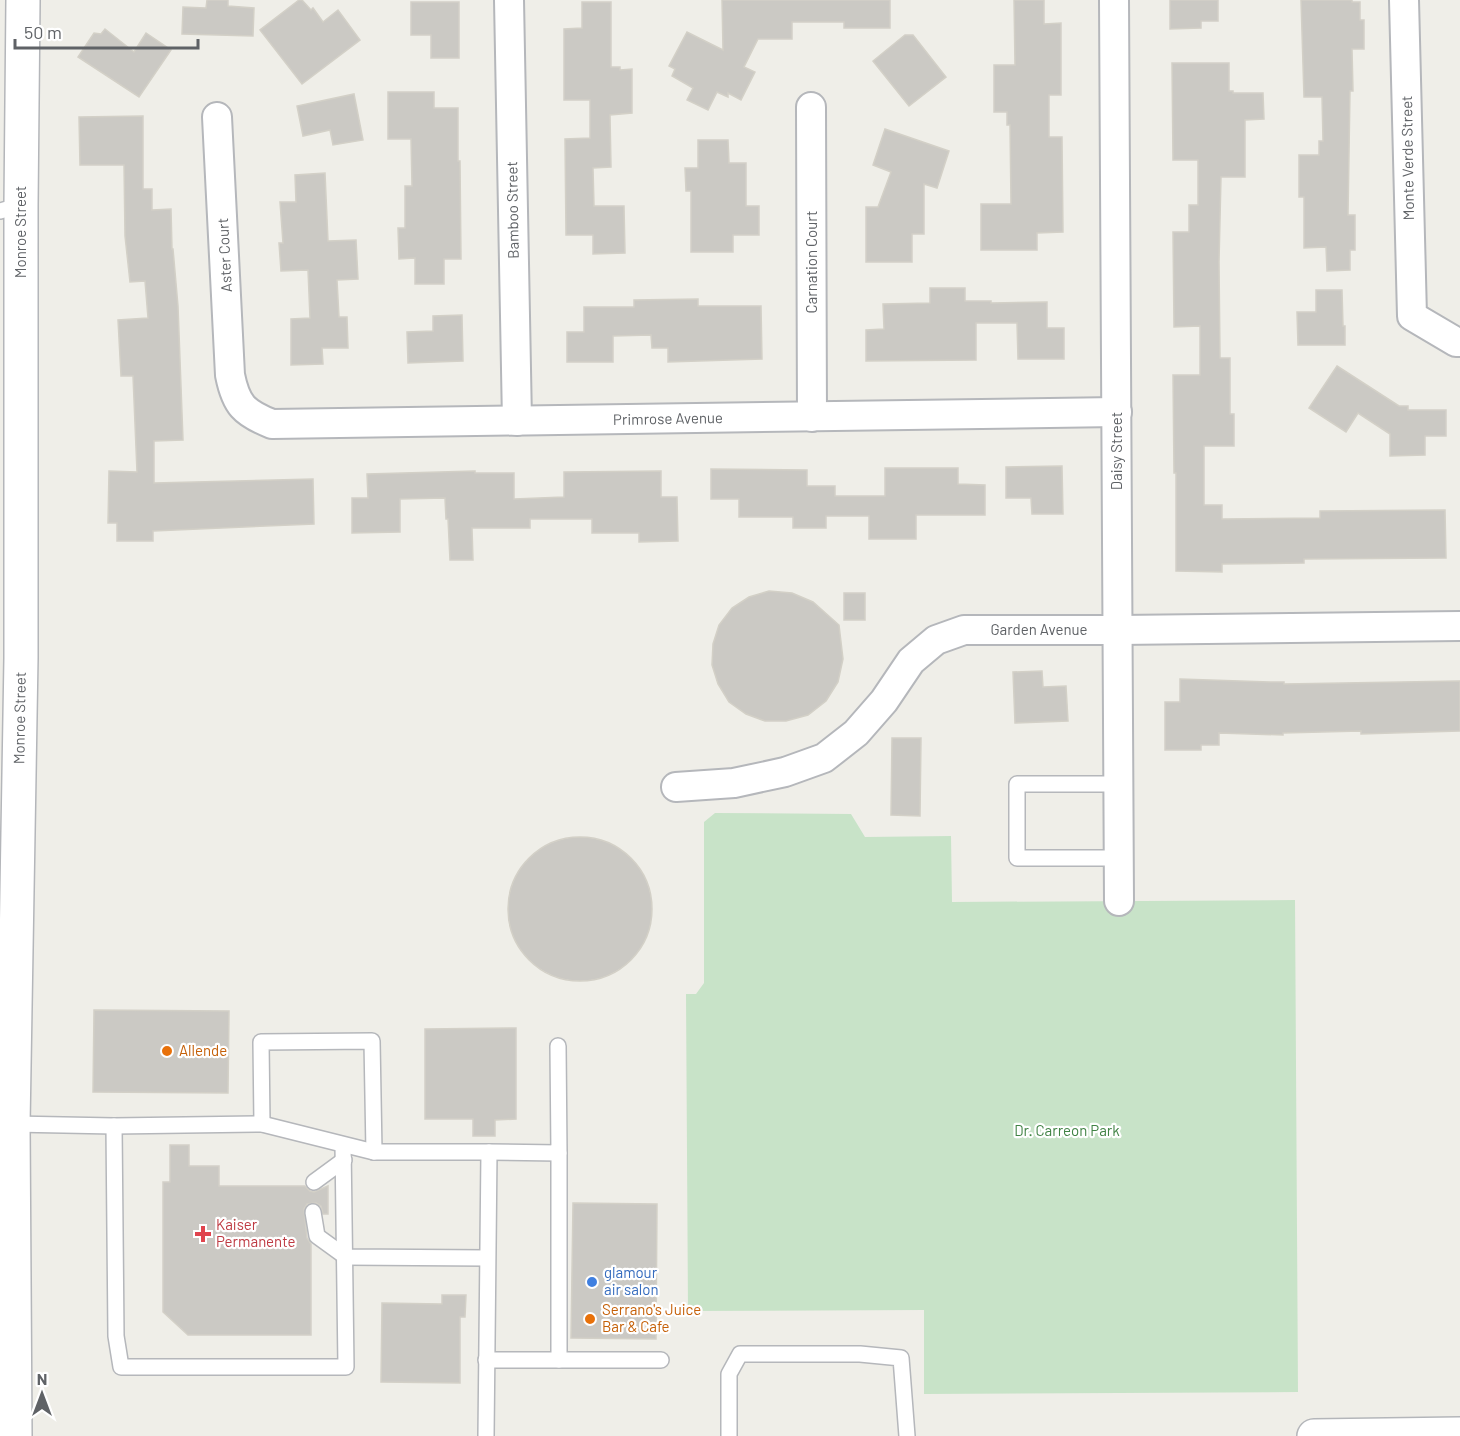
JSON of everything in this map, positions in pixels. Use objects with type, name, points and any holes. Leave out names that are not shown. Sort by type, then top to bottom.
[{"type":"main road","name":"Monroe Street","points":[[15,1436],[13,1124],[7,1065],[9,849],[16,658],[15,408],[10,208],[23,0]]},
{"type":"main road","points":[[1314,1436],[1454,1435]]},
{"type":"street","name":"Bamboo Street","points":[[509,0],[517,421]]},
{"type":"street","name":"Daisy Street","points":[[1114,0],[1119,902]]},
{"type":"street","name":"Monte Verde Street","points":[[1404,0],[1412,316],[1456,342],[1460,342]]},
{"type":"street","name":"Carnation Court","points":[[811,107],[812,417]]},
{"type":"street","name":"Aster Court","points":[[217,117],[230,375],[233,392]]},
{"type":"street","name":"Primrose Avenue","points":[[233,392],[241,406],[253,417],[272,424],[1117,412]]},
{"type":"street","name":"Garden Avenue","points":[[676,787],[734,783],[785,772],[824,758],[856,733],[884,701],[910,661],[936,640],[964,630],[1460,626]]},
{"type":"lane","points":[[1119,784],[1017,784],[1017,858],[1119,858]]},
{"type":"lane","points":[[262,1124],[261,1042],[372,1041],[374,1152]]},
{"type":"lane","points":[[558,1046],[559,1360]]},
{"type":"lane","points":[[13,1124],[114,1126],[262,1124],[343,1152],[559,1153]]},
{"type":"lane","points":[[114,1126],[116,1336],[121,1366],[346,1367],[343,1152]]},
{"type":"lane","points":[[314,1182],[343,1152]]},
{"type":"lane","points":[[486,1436],[489,1152]]},
{"type":"lane","points":[[313,1212],[317,1236],[346,1257],[487,1258]]},
{"type":"lane","points":[[729,1436],[729,1374],[740,1354],[860,1354],[901,1358],[907,1436]]},
{"type":"lane","points":[[486,1360],[661,1360]]},
{"type":"green space","name":"Dr. Carreon Park","points":[[715,813],[851,814],[865,837],[951,836],[952,902],[1295,900],[1298,1392],[924,1394],[924,1310],[688,1311],[686,994],[696,994],[704,983],[704,822]]},
{"type":"building","points":[[207,0],[228,0],[228,6],[254,8],[253,36],[182,34],[183,7],[206,8]]},
{"type":"building","points":[[302,0],[311,10],[313,8],[323,22],[338,10],[360,40],[302,84],[260,30]]},
{"type":"building","points":[[722,0],[890,0],[890,28],[844,28],[844,22],[792,22],[792,39],[758,39],[744,67],[755,72],[741,100],[728,93],[728,97],[717,92],[708,110],[687,100],[693,88],[672,76],[675,69],[669,66],[687,32],[723,50]]},
{"type":"building","points":[[1014,0],[1044,0],[1044,24],[1061,23],[1061,95],[1049,95],[1049,137],[1062,137],[1063,232],[1037,233],[1037,250],[981,250],[981,204],[1011,204],[1010,125],[1007,125],[1007,112],[994,112],[994,65],[1015,65]]},
{"type":"building","points":[[1170,0],[1218,0],[1218,21],[1201,21],[1201,28],[1170,29]]},
{"type":"building","points":[[1301,0],[1360,2],[1360,20],[1364,20],[1364,49],[1352,49],[1353,91],[1350,91],[1348,215],[1355,215],[1355,250],[1350,250],[1350,270],[1327,271],[1326,247],[1304,248],[1304,197],[1299,197],[1299,155],[1319,155],[1319,141],[1323,141],[1322,97],[1304,97]]},
{"type":"building","points":[[411,2],[459,2],[459,58],[431,58],[431,35],[411,35]]},
{"type":"building","points":[[582,2],[611,2],[611,67],[620,67],[620,70],[632,69],[632,113],[610,115],[611,167],[593,168],[594,206],[624,206],[625,253],[593,254],[593,235],[566,235],[565,139],[590,138],[590,100],[564,100],[564,29],[582,28]]},
{"type":"building","points":[[105,29],[134,52],[146,33],[171,50],[139,97],[78,57],[94,33],[101,34]]},
{"type":"building","points":[[905,35],[913,35],[946,77],[909,106],[873,61]]},
{"type":"building","points":[[1172,63],[1229,63],[1229,91],[1263,93],[1264,119],[1245,120],[1245,177],[1221,177],[1220,358],[1230,358],[1230,414],[1234,414],[1234,446],[1204,446],[1204,505],[1222,505],[1222,519],[1320,518],[1320,511],[1445,510],[1446,558],[1304,559],[1304,563],[1222,564],[1222,572],[1176,571],[1173,375],[1200,375],[1200,326],[1174,327],[1173,232],[1189,232],[1189,205],[1198,205],[1198,160],[1173,160]]},
{"type":"building","points":[[388,92],[434,92],[434,108],[458,108],[461,259],[444,259],[444,284],[415,284],[415,258],[399,259],[398,228],[405,228],[405,186],[412,186],[411,139],[388,139]]},
{"type":"building","points":[[354,94],[363,140],[333,145],[330,130],[303,136],[297,106]]},
{"type":"building","points":[[143,116],[143,189],[152,189],[152,210],[171,209],[172,249],[178,306],[183,440],[154,441],[154,483],[313,479],[314,524],[153,531],[153,541],[117,541],[117,523],[108,523],[109,471],[137,472],[133,376],[121,376],[118,320],[148,318],[145,281],[130,282],[125,236],[124,165],[80,165],[79,117]]},
{"type":"building","points":[[885,129],[949,151],[937,188],[924,184],[924,234],[912,234],[912,262],[866,262],[866,207],[878,207],[891,172],[873,165]]},
{"type":"building","points":[[698,140],[728,140],[729,163],[746,163],[746,206],[759,206],[759,235],[733,235],[733,252],[691,252],[691,191],[686,191],[685,168],[698,168]]},
{"type":"building","points":[[325,173],[328,241],[356,240],[358,279],[337,280],[339,317],[347,317],[348,348],[322,348],[323,364],[291,365],[291,319],[310,318],[308,270],[281,271],[279,243],[283,243],[280,202],[296,202],[295,175]]},
{"type":"building","points":[[930,288],[965,288],[965,301],[1047,302],[1047,328],[1064,328],[1064,359],[1018,359],[1017,323],[976,323],[976,360],[866,361],[866,330],[884,329],[883,304],[930,303]]},
{"type":"building","points":[[1316,290],[1342,290],[1345,345],[1298,345],[1297,312],[1316,312]]},
{"type":"building","points":[[698,299],[698,306],[761,306],[762,359],[668,362],[668,348],[652,348],[651,335],[613,336],[613,362],[567,362],[567,332],[584,332],[584,307],[634,307],[634,300]]},
{"type":"building","points":[[462,315],[463,361],[408,363],[407,332],[433,331],[433,316]]},
{"type":"building","points":[[1337,366],[1399,406],[1408,406],[1408,410],[1446,410],[1446,436],[1425,436],[1425,455],[1390,456],[1390,434],[1358,413],[1346,432],[1309,408]]},
{"type":"building","points":[[1062,466],[1063,514],[1032,514],[1031,498],[1006,498],[1006,467]]},
{"type":"building","points":[[885,468],[958,468],[958,484],[985,485],[985,515],[916,515],[916,539],[869,539],[869,516],[826,516],[826,528],[793,528],[793,517],[739,517],[739,499],[711,499],[711,469],[807,470],[807,486],[835,486],[835,496],[885,496]]},
{"type":"building","points":[[475,471],[475,473],[514,473],[514,499],[564,497],[564,472],[661,471],[661,497],[677,497],[678,541],[639,542],[639,533],[592,533],[592,519],[530,519],[530,528],[472,528],[473,560],[450,560],[445,498],[400,499],[400,532],[352,533],[352,498],[368,498],[367,474]]},
{"type":"building","points":[[769,591],[792,593],[813,602],[839,625],[843,659],[838,682],[826,701],[808,715],[786,721],[765,721],[746,714],[729,702],[718,684],[712,665],[713,644],[719,625],[732,608],[749,597]]},
{"type":"building","points":[[844,593],[865,593],[865,620],[844,620]]},
{"type":"building","points":[[1042,671],[1043,687],[1066,686],[1068,721],[1015,723],[1013,672]]},
{"type":"building","points":[[1180,679],[1284,682],[1284,684],[1460,681],[1460,731],[1361,734],[1361,731],[1283,733],[1283,735],[1219,733],[1219,745],[1201,745],[1201,750],[1165,750],[1165,702],[1180,702]]},
{"type":"building","points":[[892,738],[921,738],[920,816],[891,815]]},
{"type":"building","points":[[580,837],[607,843],[620,849],[631,858],[640,869],[646,882],[652,909],[646,936],[640,949],[631,960],[620,969],[607,975],[580,981],[553,975],[540,969],[529,960],[520,949],[514,936],[508,909],[514,882],[520,869],[529,858],[540,849],[553,843]]},
{"type":"building","points":[[94,1010],[229,1011],[228,1093],[93,1092]]},
{"type":"building","points":[[516,1028],[516,1119],[495,1120],[495,1136],[473,1136],[473,1119],[425,1119],[425,1029]]},
{"type":"building","points":[[170,1145],[189,1145],[189,1166],[219,1166],[219,1186],[305,1186],[314,1192],[328,1186],[328,1214],[323,1214],[321,1206],[316,1203],[307,1204],[304,1209],[307,1238],[311,1244],[311,1335],[188,1335],[163,1312],[163,1182],[170,1182]]},
{"type":"building","points":[[573,1203],[657,1204],[656,1339],[571,1338]]},
{"type":"building","points":[[442,1295],[466,1295],[465,1317],[460,1317],[460,1383],[381,1382],[382,1303],[442,1304]]},
{"type":"place","name":"Allende","points":[[167,1051]]},
{"type":"place","name":"Kaiser Permanente","points":[[203,1234]]},
{"type":"place","name":"glamour air salon","points":[[592,1282]]},
{"type":"place","name":"Serrano's Juice Bar & Cafe","points":[[590,1319]]}]
